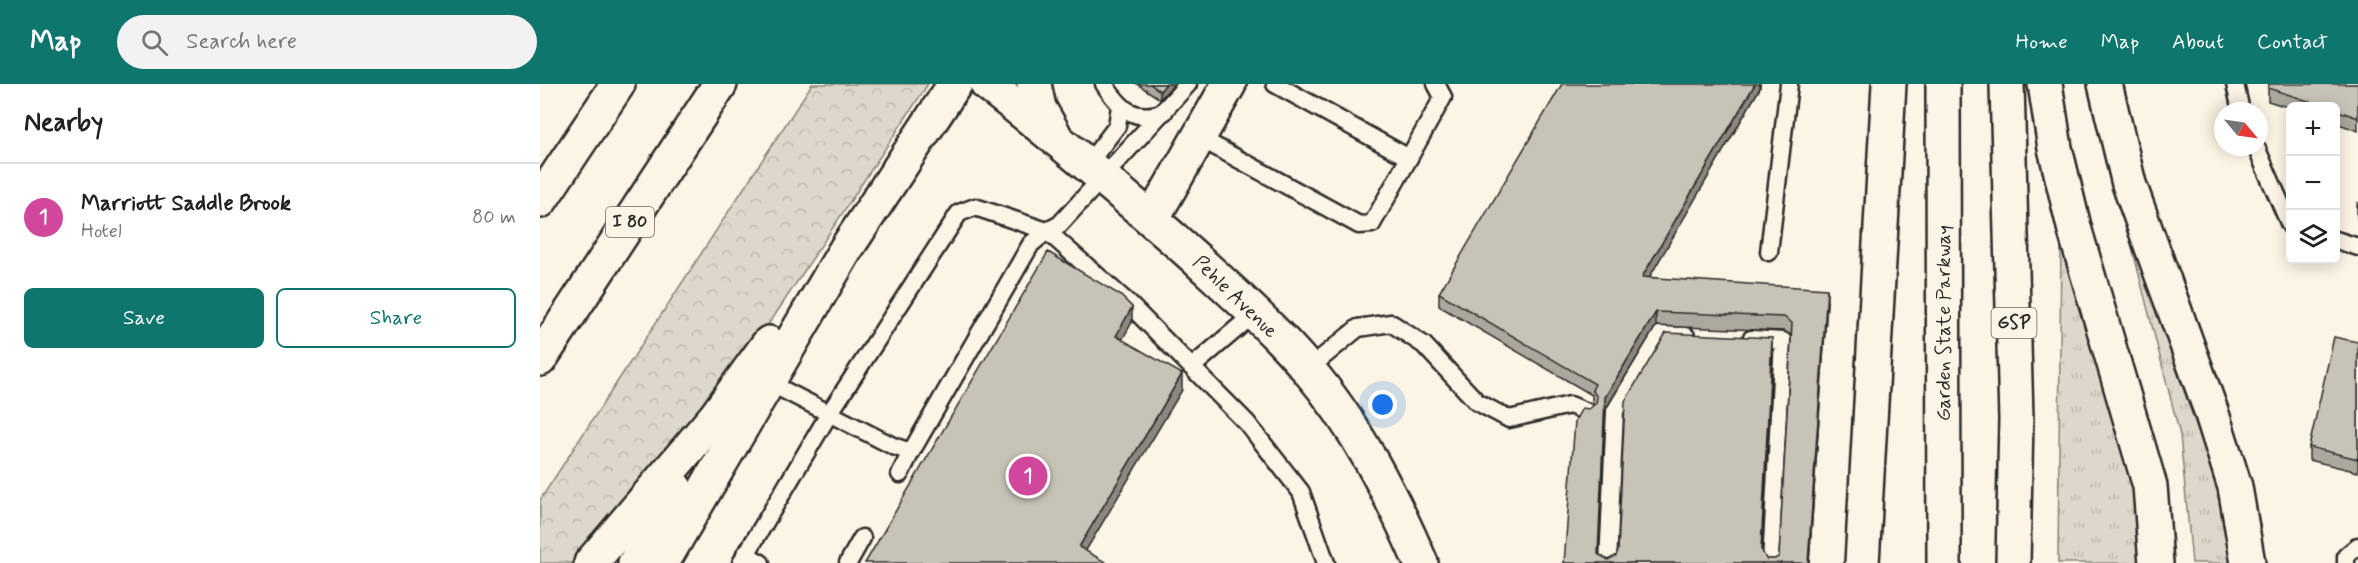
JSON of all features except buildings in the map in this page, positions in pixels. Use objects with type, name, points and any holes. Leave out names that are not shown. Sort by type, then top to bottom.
[{"type":"main road","points":[[540,201],[618,84]]},
{"type":"main road","name":"I 80","points":[[540,359],[720,84]]},
{"type":"main road","points":[[662,563],[757,377],[846,249],[955,84]]},
{"type":"main road","name":"Pehle Avenue","points":[[987,84],[1054,136],[1152,219],[1255,313],[1308,369],[1351,428],[1392,496],[1421,563]]},
{"type":"main road","points":[[1034,84],[1040,108],[1054,136]]},
{"type":"main road","points":[[1152,219],[1229,84]]},
{"type":"main road","points":[[1862,563],[1890,84]]},
{"type":"main road","name":"Garden State Parkway","points":[[1943,84],[1944,563]]},
{"type":"main road","name":"GSP","points":[[2007,84],[2016,419],[2013,563]]},
{"type":"main road","points":[[2045,84],[2055,148],[2075,231],[2150,486],[2156,563]]},
{"type":"main road","points":[[2105,84],[2129,184],[2211,411],[2235,487],[2248,563]]},
{"type":"main road","points":[[591,563],[716,416],[757,377]]},
{"type":"main road","points":[[634,563],[716,416]]},
{"type":"lane","points":[[1104,84],[1120,106],[1136,115],[1151,117],[1164,112]]},
{"type":"lane","points":[[1096,171],[1164,112],[1188,84]]},
{"type":"lane","points":[[1275,84],[1409,158]]},
{"type":"lane","points":[[1198,137],[1359,225],[1372,224],[1443,97],[1436,84]]},
{"type":"lane","points":[[1769,252],[1789,84]]},
{"type":"lane","points":[[2235,84],[2239,102]]},
{"type":"lane","points":[[900,474],[1030,244],[1059,225],[1096,171],[1117,126],[1120,106]]},
{"type":"lane","points":[[2260,156],[2286,216]]},
{"type":"lane","points":[[761,563],[743,559],[830,414],[959,213],[975,207],[1047,231],[1127,302],[1247,423],[1301,492],[1320,559]]},
{"type":"lane","points":[[2340,241],[2358,247]]},
{"type":"lane","points":[[1192,367],[1255,313]]},
{"type":"lane","points":[[1308,369],[1358,328],[1391,323],[1424,345],[1477,402],[1509,419],[1570,405],[1587,412]]},
{"type":"lane","points":[[1608,563],[1615,411],[1660,335],[1704,337]]},
{"type":"lane","points":[[1738,339],[1783,341],[1771,563]]},
{"type":"lane","points":[[757,377],[911,452]]},
{"type":"lane","points":[[848,563],[862,538]]},
{"type":"green space","points":[[812,84],[928,84],[773,318],[599,544],[578,563],[540,563],[540,500]]},
{"type":"green space","points":[[2127,228],[2231,525],[2231,563],[2192,563],[2180,435]]},
{"type":"green space","points":[[2061,240],[2141,513],[2145,563],[2058,563]]},
{"type":"place","name":"Marriott Saddle Brook","points":[[1028,476]]}]
